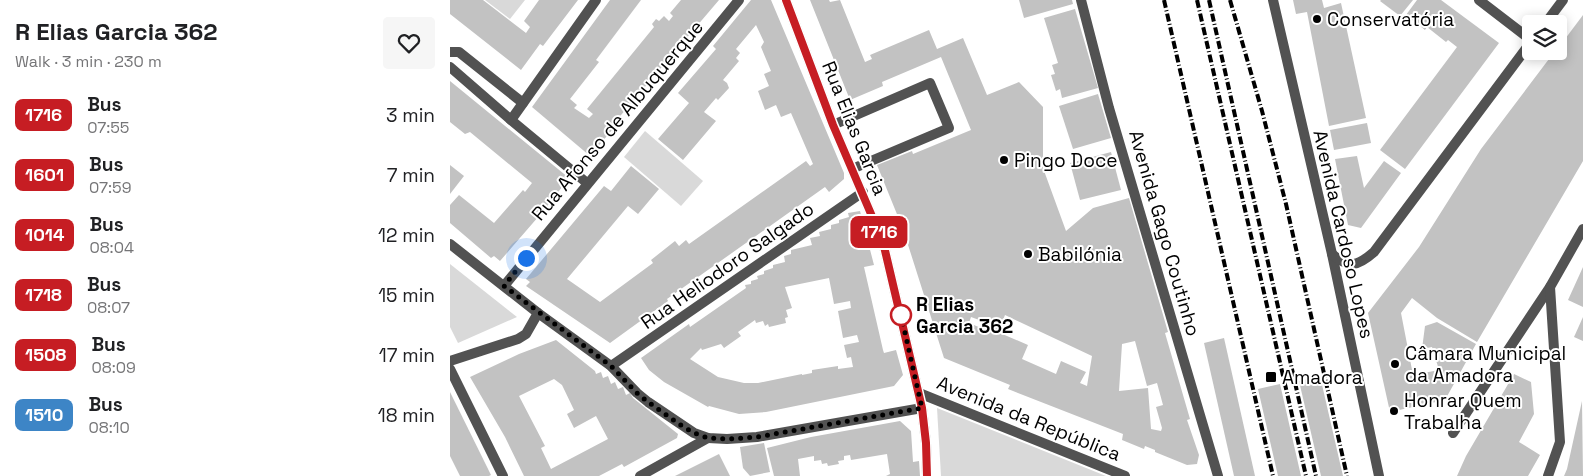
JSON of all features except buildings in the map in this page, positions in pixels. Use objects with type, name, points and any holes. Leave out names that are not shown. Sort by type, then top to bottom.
[{"type":"street","points":[[511,120],[596,0]]},
{"type":"street","name":"Rua Afonso de Albuquerque","points":[[504,286],[739,0]]},
{"type":"street","name":"Rua Elias Garcia","points":[[786,0],[833,125],[883,242],[919,392],[926,443],[927,476]]},
{"type":"street","name":"Avenida Gago Coutinho","points":[[1080,0],[1112,117],[1218,476]]},
{"type":"street","name":"Avenida Cardoso Lopes","points":[[1273,0],[1332,254],[1379,476]]},
{"type":"street","points":[[1479,0],[1522,34]]},
{"type":"street","points":[[1552,15],[1563,0]]},
{"type":"street","points":[[450,52],[459,52],[522,103]]},
{"type":"street","points":[[1332,254],[1347,264],[1354,264],[1363,262],[1374,252],[1522,53]]},
{"type":"street","points":[[450,66],[587,183]]},
{"type":"street","points":[[833,125],[930,82],[949,128],[852,169]]},
{"type":"street","name":"Rua Heliodoro Salgado","points":[[611,366],[863,192]]},
{"type":"street","points":[[1454,433],[1550,286],[1583,229]]},
{"type":"street","points":[[450,244],[538,313],[611,366],[637,393],[660,411],[694,433],[708,438],[757,437],[922,408]]},
{"type":"street","points":[[1548,476],[1560,442],[1550,286]]},
{"type":"street","points":[[450,362],[518,339],[526,334],[538,313]]},
{"type":"street","points":[[450,369],[503,476]]},
{"type":"street","name":"Avenida da República","points":[[919,392],[1125,476]]},
{"type":"street","points":[[640,476],[708,438]]},
{"type":"shaded area","points":[[485,0],[525,0],[510,19]]},
{"type":"shaded area","points":[[645,131],[703,181],[681,206],[624,157]]},
{"type":"shaded area","points":[[450,264],[517,317],[458,343],[450,327]]},
{"type":"shaded area","points":[[937,408],[1106,476],[941,476]]},
{"type":"railway","points":[[1164,0],[1273,476]]},
{"type":"railway","points":[[1197,0],[1306,476]]},
{"type":"railway","points":[[1209,0],[1316,476]]},
{"type":"railway","points":[[1230,0],[1286,204],[1347,476]]},
{"type":"bus line","name":"1716","points":[[786,0],[833,125],[883,242],[919,392],[926,443],[927,476]]},
{"type":"place","name":"Conservatória","points":[[1317,19]]},
{"type":"place","name":"Pingo Doce","points":[[1004,160]]},
{"type":"place","name":"Babilónia","points":[[1028,254]]},
{"type":"place","name":"R Elias Garcia 362","points":[[901,315]]},
{"type":"place","name":"Câmara Municipal da Amadora","points":[[1395,364]]},
{"type":"place","name":"Amadora","points":[[1271,377]]},
{"type":"place","name":"Honrar Quem Trabalha","points":[[1394,411]]},
{"type":"route","points":[[526,258],[504,286],[611,366],[648,402],[682,426],[708,438],[757,437],[922,408],[901,315]]}]
